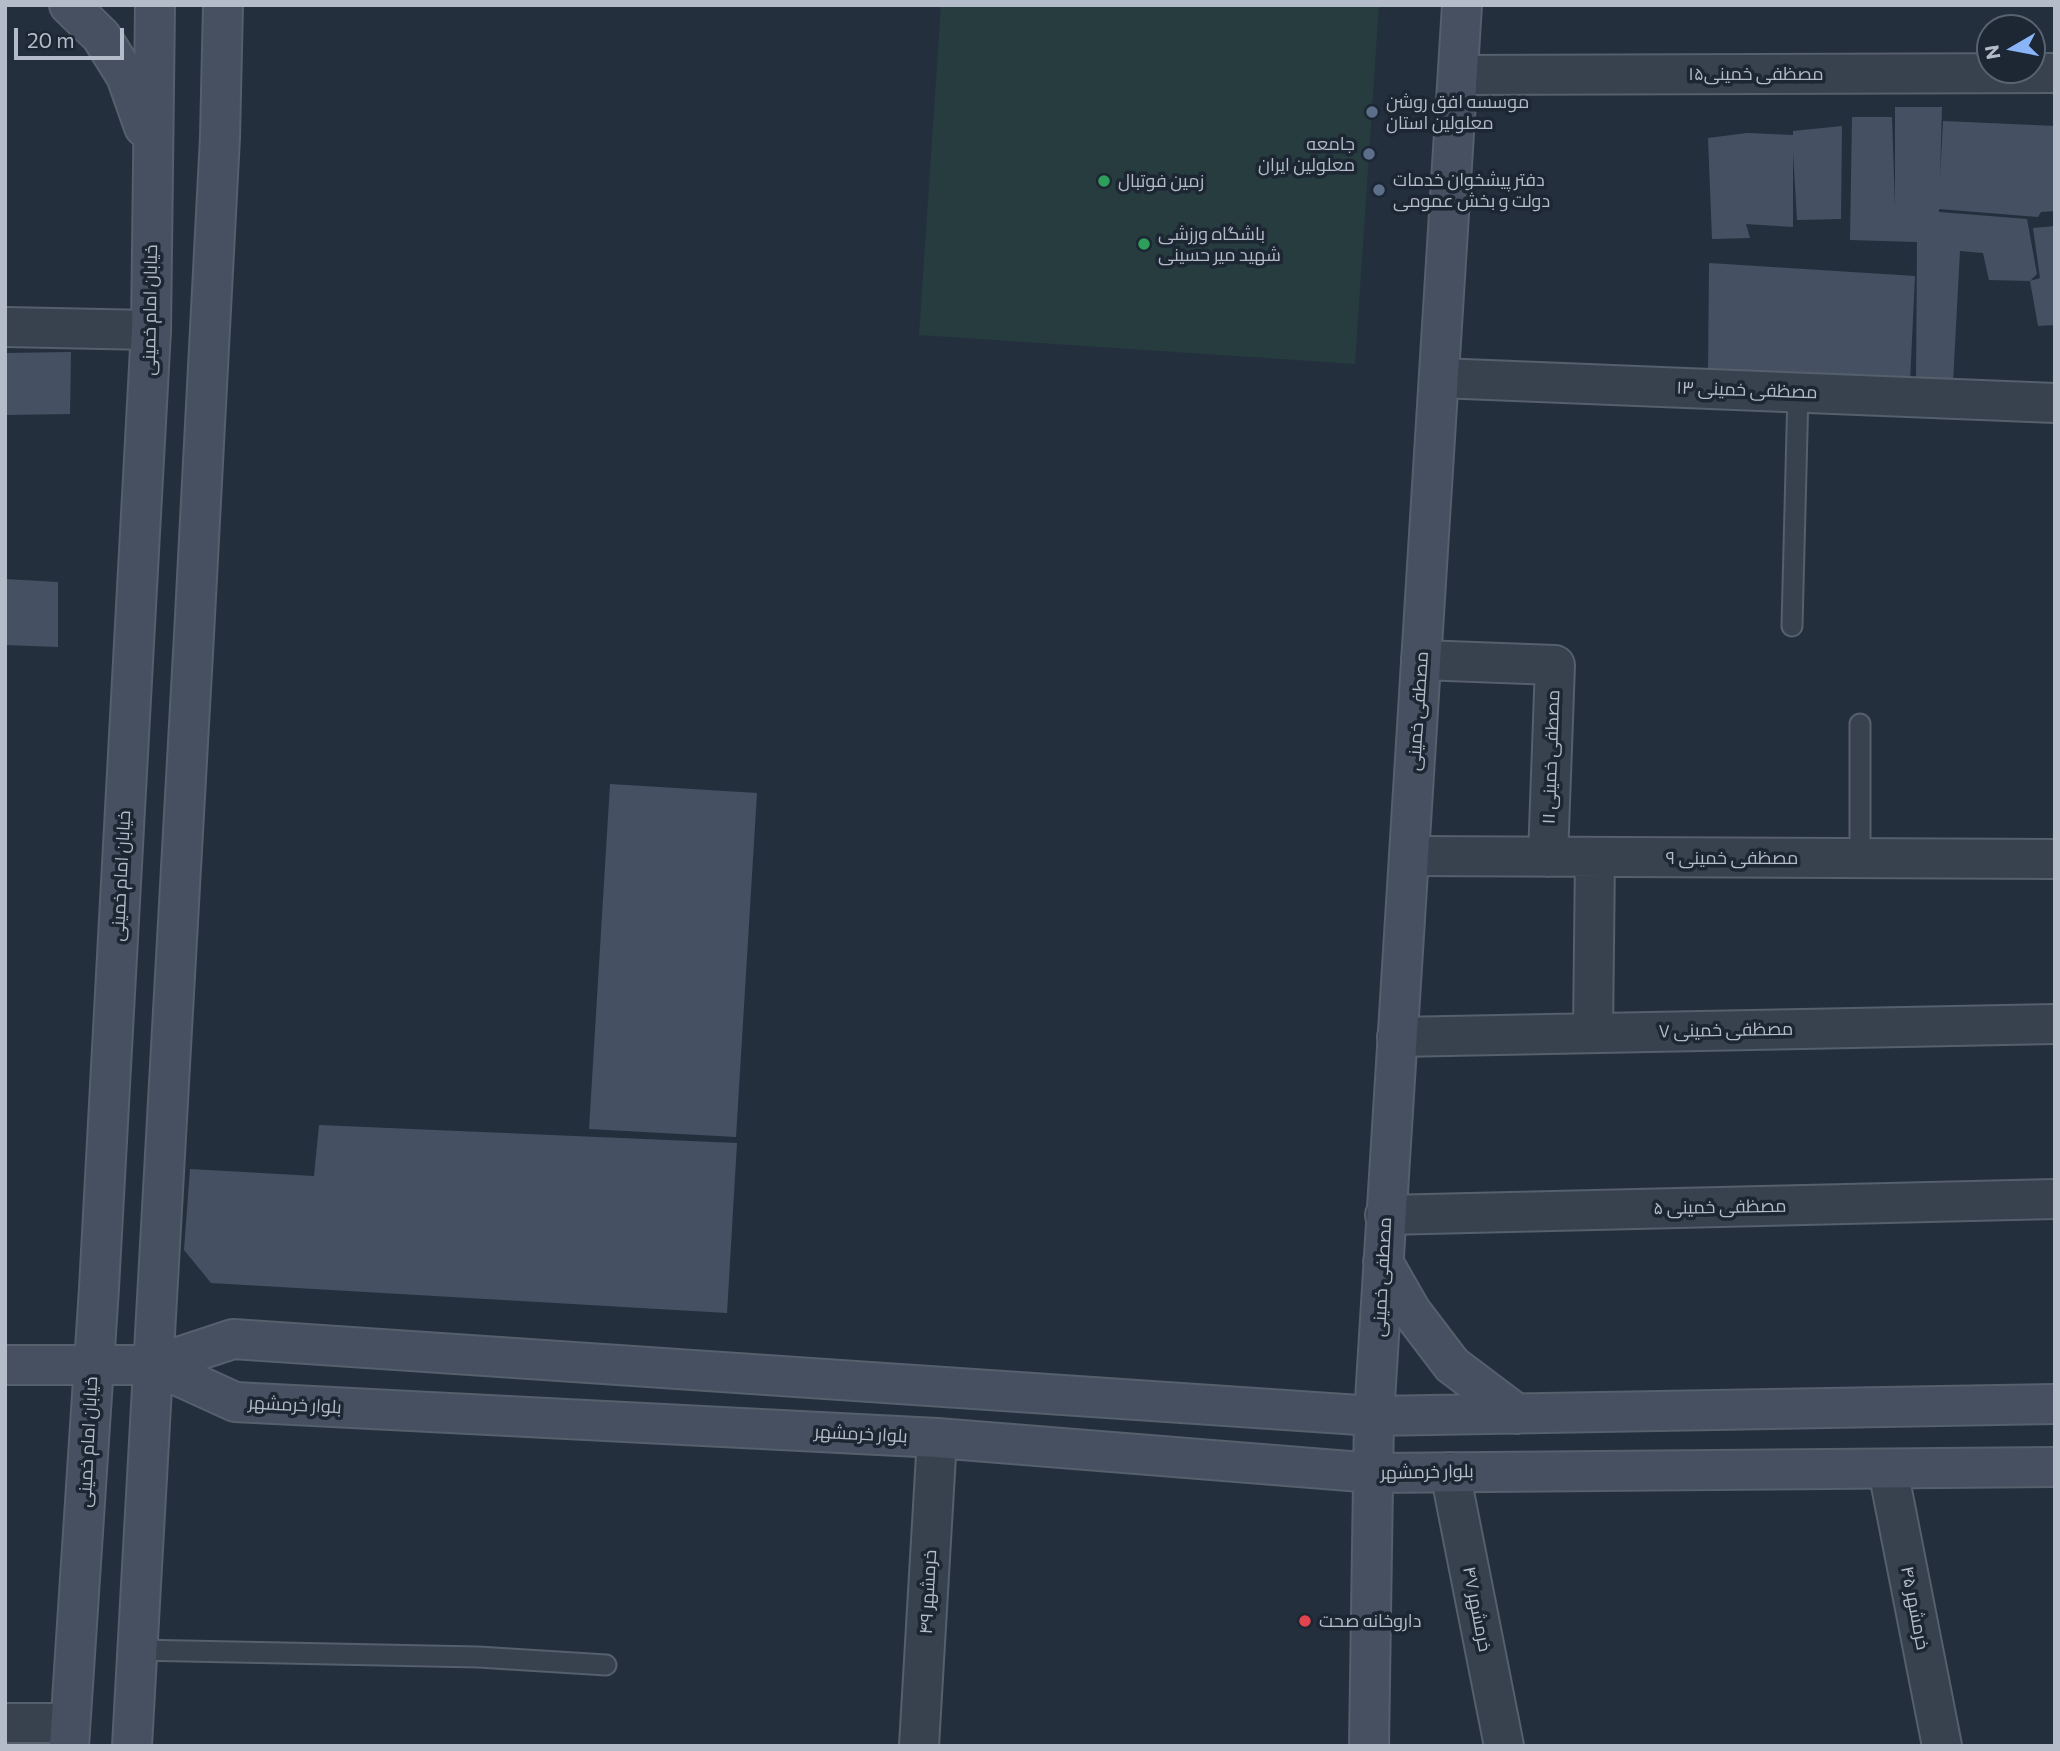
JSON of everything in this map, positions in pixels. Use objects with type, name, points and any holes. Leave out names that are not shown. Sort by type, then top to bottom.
[{"type":"main road","points":[[69,5],[101,36],[126,76],[152,149]]},
{"type":"main road","name":"خیابان امام خمینی","points":[[69,1735],[99,1288],[151,330],[155,5]]},
{"type":"main road","points":[[132,1746],[216,206],[223,5]]},
{"type":"main road","name":"مصطفی خمینی","points":[[1374,1473],[1374,1416],[1382,1262],[1462,5]]},
{"type":"main road","points":[[1382,1262],[1411,1311],[1452,1366],[1517,1414]]},
{"type":"main road","points":[[5,1366],[154,1366],[233,1339],[1374,1416],[2055,1404]]},
{"type":"main road","name":"بلوار خرمشهر","points":[[154,1366],[235,1402],[937,1438],[1374,1473],[2055,1467]]},
{"type":"main road","points":[[1369,1746],[1374,1473]]},
{"type":"street","name":"مصظفی خمینی۱۵","points":[[1458,75],[2055,73]]},
{"type":"street","points":[[5,327],[151,330]]},
{"type":"street","name":"مصظفی خمینی ۱۳","points":[[1440,378],[2055,403]]},
{"type":"street","name":"مصطفی خمینی ۱۱","points":[[1421,660],[1555,665],[1548,857]]},
{"type":"street","name":"مصظفی خمینی ۹","points":[[1409,856],[2055,859]]},
{"type":"street","points":[[1594,1032],[1595,857]]},
{"type":"street","name":"مصظفی خمینی ۷","points":[[1397,1037],[2055,1024]]},
{"type":"street","name":"مصظفی خمینی ۵","points":[[1385,1215],[2055,1199]]},
{"type":"street","name":"خرمشهر ۴۹","points":[[919,1746],[937,1438]]},
{"type":"street","name":"خرمشهر ۴۵","points":[[1888,1470],[1942,1746]]},
{"type":"street","name":"خرمشهر ۴۷","points":[[1450,1472],[1504,1746]]},
{"type":"street","points":[[5,1723],[69,1735]]},
{"type":"lane","points":[[1792,626],[1798,392]]},
{"type":"lane","points":[[1860,724],[1860,858]]},
{"type":"lane","points":[[137,1650],[478,1657],[606,1665]]},
{"type":"green space","name":"باشگاه ورزشی شهید میر حسینی","points":[[941,5],[1379,5],[1355,364],[919,335]]},
{"type":"building","points":[[1895,107],[1942,107],[1940,178],[1943,121],[2055,126],[2055,211],[2041,212],[2038,217],[1939,209],[1939,212],[2027,219],[2037,274],[2030,281],[1989,280],[1983,253],[1960,251],[1953,382],[1916,380],[1917,242],[1850,240],[1852,117],[1892,117],[1895,208]]},
{"type":"building","points":[[1842,126],[1841,219],[1797,220],[1793,152],[1793,227],[1746,224],[1750,238],[1712,239],[1708,138],[1747,133],[1793,135],[1793,131]]},
{"type":"building","points":[[2055,226],[2055,325],[2038,326],[2030,281],[2040,278],[2033,228]]},
{"type":"building","points":[[1709,263],[1915,276],[1910,382],[1708,374]]},
{"type":"building","points":[[71,352],[70,414],[5,415],[5,353]]},
{"type":"building","points":[[5,579],[58,582],[58,647],[5,645]]},
{"type":"building","points":[[610,784],[757,793],[736,1137],[589,1129]]},
{"type":"building","points":[[319,1125],[737,1143],[727,1313],[211,1283],[184,1250],[190,1169],[314,1176]]},
{"type":"place","name":"موسسه افق روشن معلولین استان","points":[[1372,112]]},
{"type":"place","name":"جامعه معلولین ایران","points":[[1369,154]]},
{"type":"place","name":"زمین فوتبال","points":[[1104,181]]},
{"type":"place","name":"دفتر پیشخوان خدمات دولت و بخش عمومی","points":[[1379,190]]},
{"type":"place","name":"باشگاه ورزشی شهید میر حسینی","points":[[1144,244]]},
{"type":"place","name":"داروخانه صحت","points":[[1305,1621]]}]
